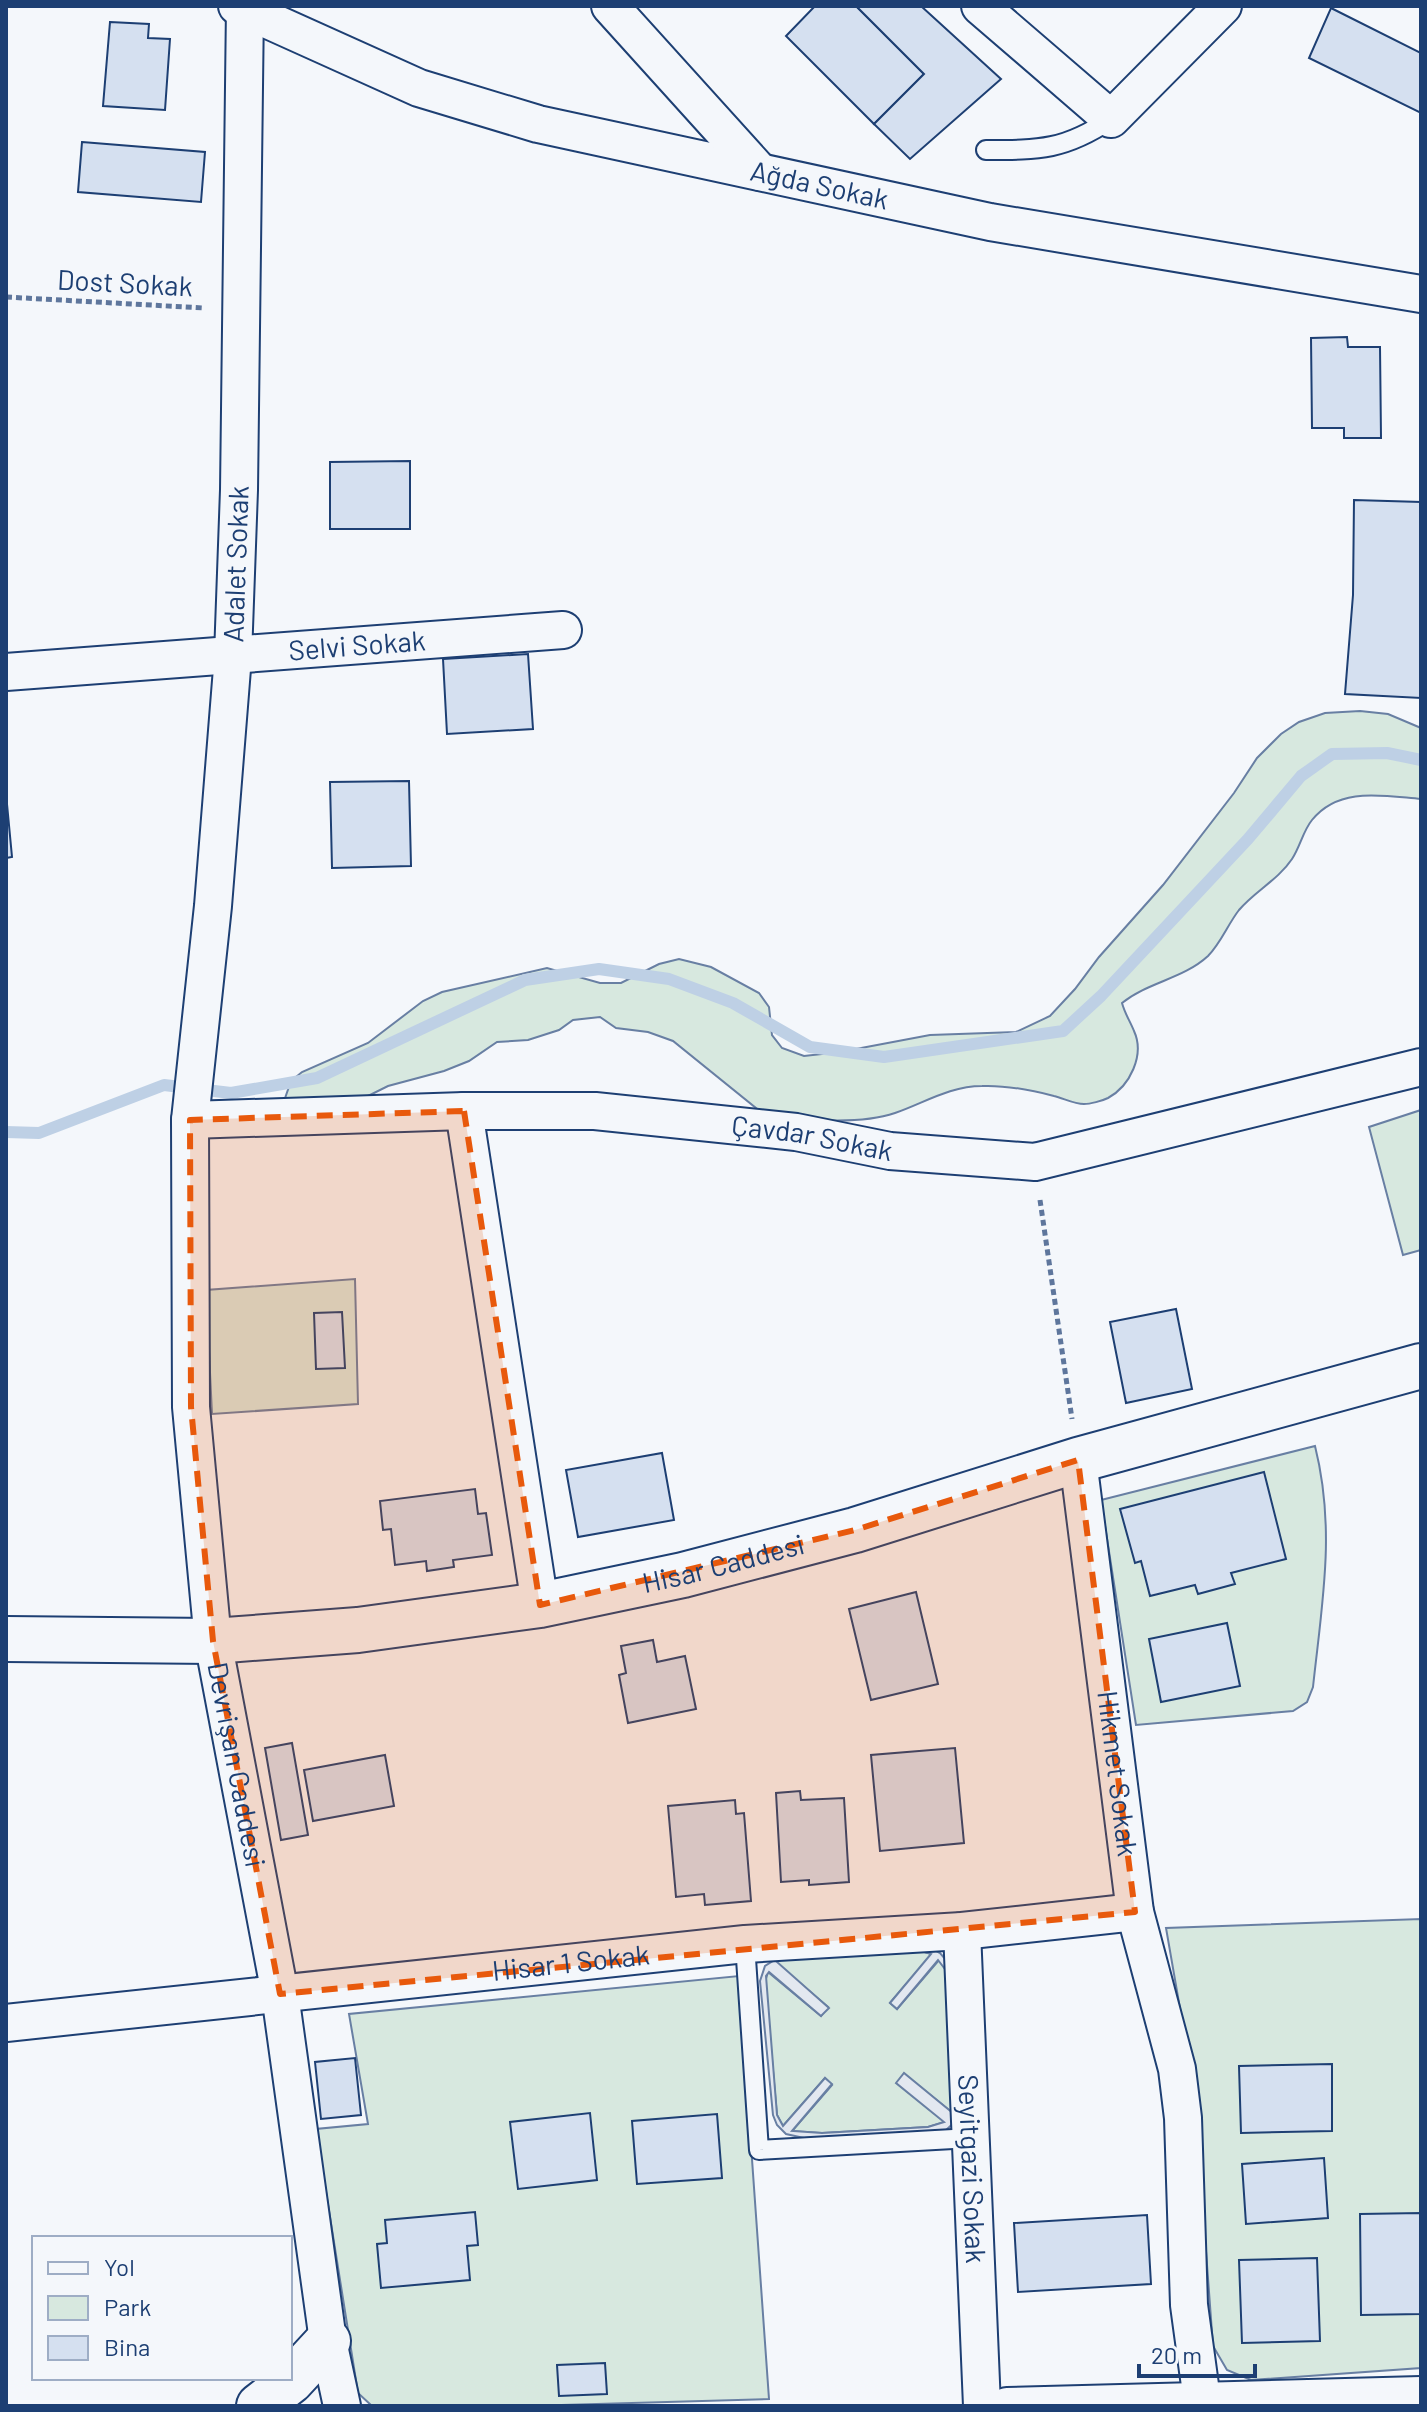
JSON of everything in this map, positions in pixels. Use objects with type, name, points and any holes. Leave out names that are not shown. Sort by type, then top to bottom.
[{"type":"street","points":[[610,6],[760,172]]},
{"type":"street","points":[[980,6],[1111,119],[1223,6]]},
{"type":"street","name":"Ağda Sokak","points":[[242,7],[419,88],[538,124],[990,222],[1421,294]]},
{"type":"street","name":"Adalet Sokak","points":[[191,1115],[213,906],[233,656],[239,490],[242,7]]},
{"type":"street","name":"Selvi Sokak","points":[[6,672],[563,630]]},
{"type":"street","name":"Çavdar Sokak","points":[[191,1115],[595,1111],[796,1132],[890,1151],[1035,1162],[1421,1067]]},
{"type":"street","points":[[464,1111],[540,1605]]},
{"type":"street","name":"Devrişan Caddesi","points":[[191,1115],[191,1407],[213,1641],[280,1994],[328,2341],[342,2406]]},
{"type":"street","name":"Hisar Caddesi","points":[[6,1639],[213,1641],[358,1630],[540,1605],[683,1575],[855,1530],[1078,1460],[1421,1366]]},
{"type":"street","name":"Hikmet Sokak","points":[[1078,1460],[1135,1912],[1177,2069],[1183,2118],[1189,2305],[1202,2400]]},
{"type":"street","name":"Hisar 1 Sokak","points":[[6,2023],[745,1944],[962,1931],[1135,1912]]},
{"type":"street","name":"Seyitgazi Sokak","points":[[962,1931],[982,2406]]},
{"type":"street","points":[[292,2380],[328,2341]]},
{"type":"street","points":[[259,2406],[292,2380]]},
{"type":"street","points":[[1007,2406],[1421,2395]]},
{"type":"lane","points":[[986,150],[1055,147],[1086,136],[1111,119]]},
{"type":"lane","points":[[745,1944],[759,2150],[971,2138]]},
{"type":"path","name":"Dost Sokak","points":[[6,297],[241,310]]},
{"type":"path","points":[[1035,1162],[1078,1460]]},
{"type":"highlighted area","points":[[464,1111],[540,1605],[855,1530],[1078,1460],[1135,1912],[280,1994],[213,1641],[191,1407],[190,1120]]},
{"type":"green space","points":[[1360,711],[1388,714],[1421,728],[1421,799],[1363,796],[1335,802],[1323,809],[1309,824],[1286,866],[1239,910],[1208,956],[1188,970],[1122,1003],[1138,1050],[1129,1078],[1116,1093],[1103,1100],[1080,1104],[1027,1090],[982,1086],[959,1089],[881,1117],[828,1120],[776,1115],[761,1112],[673,1041],[648,1032],[616,1028],[600,1017],[573,1020],[559,1030],[528,1040],[497,1042],[469,1061],[388,1086],[358,1101],[283,1104],[291,1081],[302,1072],[368,1043],[423,1001],[442,992],[547,968],[600,983],[621,983],[659,964],[679,959],[711,967],[759,993],[769,1007],[772,1035],[782,1048],[804,1056],[930,1035],[1016,1032],[1050,1016],[1075,989],[1163,885],[1257,758],[1281,734],[1299,722],[1325,713]]},
{"type":"green space","points":[[1421,1110],[1421,1250],[1403,1255],[1369,1127]]},
{"type":"green space","points":[[355,1279],[358,1404],[212,1414],[206,1290]]},
{"type":"green space","points":[[1315,1446],[1325,1507],[1326,1537],[1313,1687],[1307,1702],[1293,1711],[1136,1725],[1101,1500]]},
{"type":"green space","points":[[1421,1919],[1421,2368],[1251,2380],[1227,2370],[1213,2346],[1194,2089],[1166,1928]]},
{"type":"green space","points":[[921,1951],[932,1954],[890,2003],[897,2009],[939,1960],[948,1973],[954,2114],[904,2074],[897,2083],[945,2122],[928,2127],[822,2133],[792,2131],[832,2085],[825,2078],[783,2126],[777,2115],[765,1982],[768,1972],[821,2016],[828,2007],[776,1963],[781,1959]]},
{"type":"green space","points":[[739,1976],[769,2399],[526,2406],[372,2406],[358,2393],[316,2129],[368,2124],[349,2014]]},
{"type":"shaded area","points":[[902,1943],[929,1947],[940,1953],[953,1968],[956,1991],[961,2105],[958,2119],[946,2130],[935,2133],[804,2138],[786,2134],[773,2115],[760,1981],[765,1966],[789,1951]],"holes":[[[887,1949],[931,1954],[890,2003],[897,2009],[938,1960],[948,1973],[954,2114],[904,2073],[896,2083],[944,2122],[928,2127],[822,2133],[792,2131],[832,2084],[825,2078],[783,2126],[777,2115],[766,1976],[769,1972],[821,2016],[829,2008],[777,1962],[788,1956]]]},
{"type":"building","points":[[815,6],[856,6],[924,74],[874,124],[786,36]]},
{"type":"building","points":[[856,6],[921,6],[1001,79],[910,159],[874,124],[924,74]]},
{"type":"building","points":[[1331,8],[1421,53],[1421,113],[1309,58]]},
{"type":"building","points":[[110,22],[149,24],[148,38],[170,39],[165,110],[103,106]]},
{"type":"building","points":[[82,142],[205,152],[201,202],[78,192]]},
{"type":"building","points":[[1347,337],[1348,347],[1380,347],[1381,438],[1344,438],[1344,428],[1312,428],[1311,338]]},
{"type":"building","points":[[410,461],[410,529],[330,529],[330,462]]},
{"type":"building","points":[[1354,500],[1421,502],[1421,698],[1345,694],[1353,595]]},
{"type":"building","points":[[528,654],[533,729],[447,734],[443,659]]},
{"type":"building","points":[[409,781],[411,866],[332,868],[330,782]]},
{"type":"building","points":[[6,805],[12,857],[6,858]]},
{"type":"building","points":[[1176,1309],[1192,1389],[1126,1403],[1110,1322]]},
{"type":"building","points":[[342,1312],[345,1368],[316,1369],[314,1313]]},
{"type":"building","points":[[662,1453],[674,1520],[578,1537],[566,1470]]},
{"type":"building","points":[[1264,1472],[1286,1559],[1231,1573],[1235,1584],[1198,1594],[1195,1585],[1150,1596],[1141,1561],[1135,1563],[1120,1509]]},
{"type":"building","points":[[475,1489],[478,1514],[486,1513],[492,1555],[453,1560],[454,1567],[427,1571],[426,1561],[395,1565],[391,1529],[383,1530],[380,1501]]},
{"type":"building","points":[[916,1592],[938,1684],[871,1700],[849,1609]]},
{"type":"building","points":[[1227,1623],[1240,1686],[1161,1702],[1149,1639]]},
{"type":"building","points":[[653,1640],[657,1662],[685,1656],[696,1709],[628,1723],[619,1675],[626,1673],[621,1646]]},
{"type":"building","points":[[292,1743],[308,1835],[281,1840],[265,1748]]},
{"type":"building","points":[[955,1748],[964,1843],[880,1851],[871,1755]]},
{"type":"building","points":[[385,1755],[394,1806],[313,1821],[304,1770]]},
{"type":"building","points":[[800,1791],[801,1800],[844,1798],[849,1882],[809,1885],[809,1880],[781,1882],[776,1793]]},
{"type":"building","points":[[735,1800],[736,1814],[744,1813],[751,1901],[705,1905],[704,1894],[676,1897],[668,1806]]},
{"type":"building","points":[[355,2058],[361,2115],[321,2119],[315,2062]]},
{"type":"building","points":[[1332,2064],[1332,2131],[1241,2133],[1239,2066]]},
{"type":"building","points":[[590,2113],[597,2180],[518,2189],[510,2122]]},
{"type":"building","points":[[717,2114],[722,2178],[637,2184],[632,2121]]},
{"type":"building","points":[[1324,2158],[1328,2218],[1246,2224],[1242,2164]]},
{"type":"building","points":[[475,2212],[478,2245],[467,2246],[470,2280],[381,2288],[377,2244],[387,2243],[385,2220]]},
{"type":"building","points":[[1421,2213],[1421,2314],[1361,2315],[1360,2214]]},
{"type":"building","points":[[1147,2215],[1151,2284],[1018,2292],[1014,2223]]},
{"type":"building","points":[[1317,2258],[1320,2341],[1242,2343],[1239,2260]]},
{"type":"building","points":[[605,2363],[607,2394],[559,2396],[557,2365]]},
{"type":"waterway","points":[[6,1132],[39,1133],[164,1085],[231,1093],[317,1078],[525,980],[599,969],[669,979],[733,1003],[810,1047],[884,1057],[1063,1031],[1101,996],[1248,839],[1301,776],[1332,754],[1387,753],[1421,760]]}]
